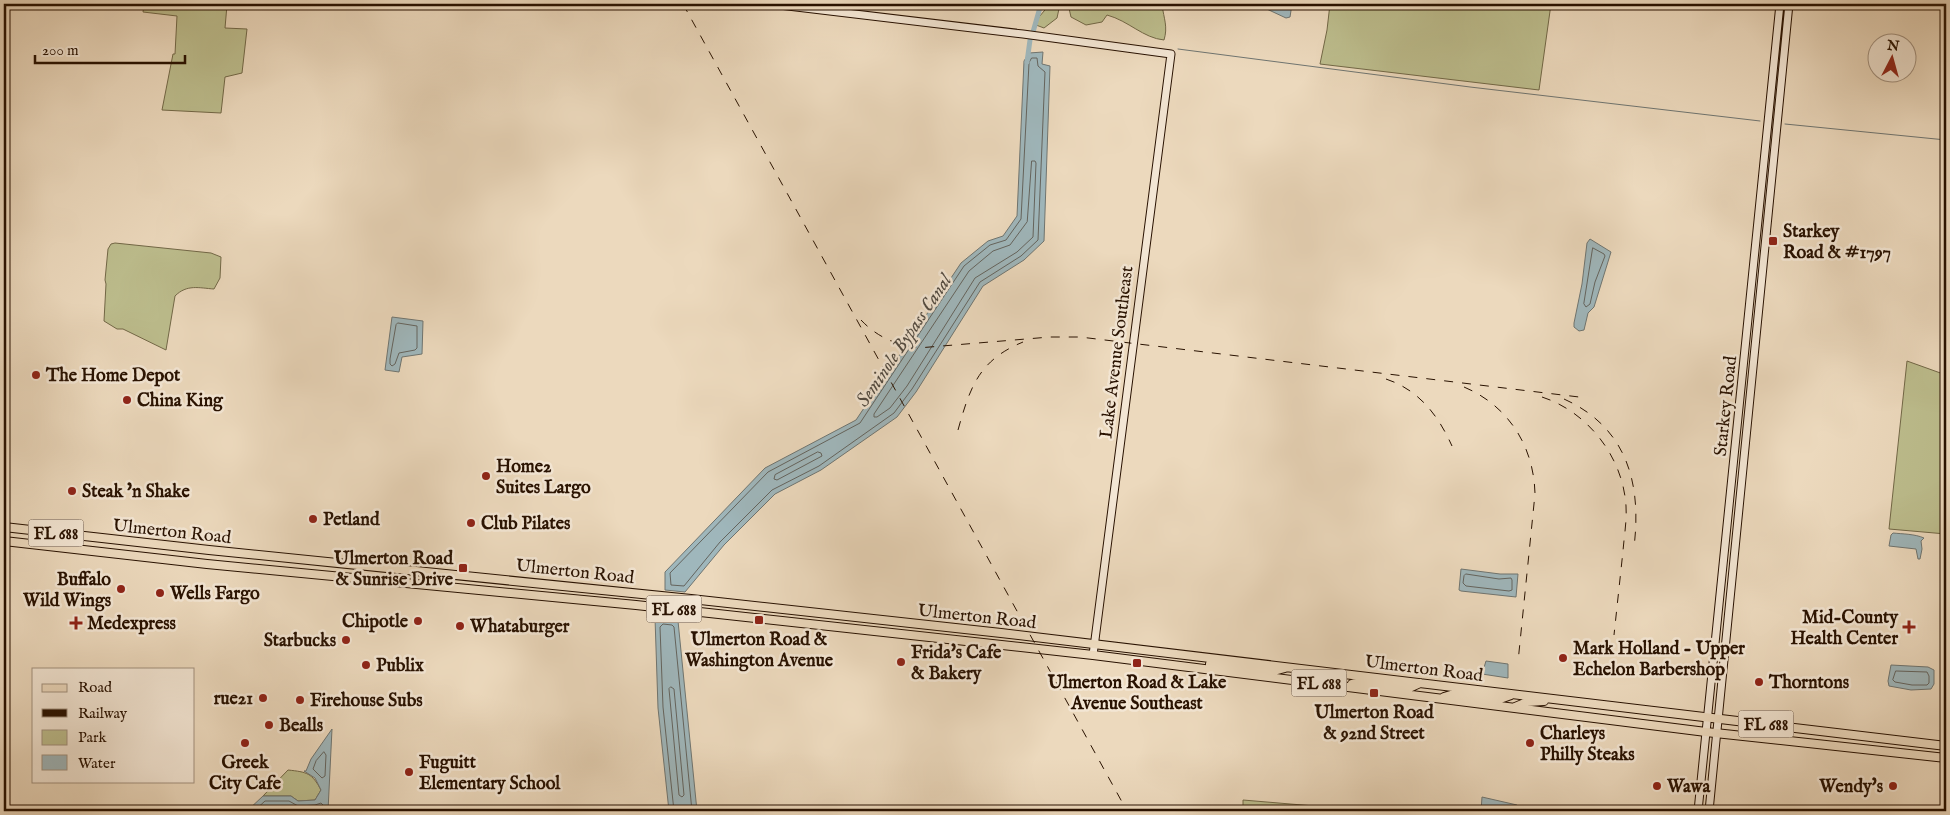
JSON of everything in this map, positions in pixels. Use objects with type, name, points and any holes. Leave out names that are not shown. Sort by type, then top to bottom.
[{"type":"main road","name":"Lake Avenue Southeast","points":[[771,4],[1032,35],[1171,54],[1093,655]]},
{"type":"main road","name":"Starkey Road","points":[[1698,811],[1780,4]]},
{"type":"main road","name":"Starkey Road","points":[[1709,811],[1789,4]]},
{"type":"main road","name":"Ulmerton Road","points":[[4,527],[209,550],[682,598],[1094,644],[1946,746]]},
{"type":"main road","name":"Ulmerton Road","points":[[4,541],[206,564],[636,605],[1093,655],[1706,732],[1946,758]]},
{"type":"main road","points":[[1200,668],[1206,664],[1274,671],[1287,667]]},
{"type":"main road","points":[[1348,686],[1361,682],[1409,688],[1420,683]]},
{"type":"main road","points":[[1442,698],[1454,694],[1500,699],[1513,694]]},
{"type":"main road","points":[[1513,708],[1527,702],[1542,702],[1548,698]]},
{"type":"green space","points":[[144,4],[227,5],[225,28],[247,29],[242,73],[225,77],[221,113],[162,110],[173,54],[175,54],[177,16],[143,12]]},
{"type":"green space","points":[[1050,4],[1060,4],[1057,18],[1044,28],[1036,25],[1039,17]]},
{"type":"green space","points":[[1068,4],[1160,4],[1162,5],[1166,31],[1164,40],[1149,36],[1107,15],[1102,22],[1086,25],[1071,17]]},
{"type":"green space","points":[[1330,4],[1551,4],[1539,90],[1320,64]]},
{"type":"green space","points":[[111,244],[211,253],[221,257],[220,278],[214,289],[189,288],[175,296],[166,350],[123,329],[117,329],[104,321],[108,249]]},
{"type":"green space","points":[[1907,361],[1946,375],[1946,534],[1889,529]]},
{"type":"green space","points":[[288,770],[308,774],[315,780],[321,790],[315,800],[298,801],[291,796],[263,796]]},
{"type":"green space","points":[[1243,800],[1314,806],[1316,811],[1243,811]]},
{"type":"water","points":[[1256,4],[1292,4],[1290,17],[1286,18]]},
{"type":"water","points":[[1043,52],[1042,64],[1050,66],[1044,241],[1024,260],[983,286],[916,392],[897,417],[821,470],[775,494],[724,545],[685,592],[665,590],[665,572],[765,468],[856,420],[961,263],[988,241],[1003,236],[1017,216],[1024,61],[1029,53]]},
{"type":"water","points":[[1590,239],[1611,252],[1594,307],[1588,313],[1584,330],[1579,331],[1574,327],[1574,323],[1582,284],[1587,243]]},
{"type":"water","points":[[392,317],[423,321],[422,354],[402,357],[399,372],[385,370]]},
{"type":"water","points":[[1893,533],[1924,538],[1921,541],[1920,559],[1918,559],[1916,549],[1889,546]]},
{"type":"water","points":[[1461,569],[1500,574],[1518,574],[1516,597],[1459,590]]},
{"type":"water","points":[[655,618],[678,621],[697,811],[669,811],[658,708]]},
{"type":"water","points":[[1486,661],[1508,664],[1508,678],[1482,674]]},
{"type":"water","points":[[1891,665],[1928,667],[1934,670],[1934,684],[1931,689],[1911,690],[1889,686]]},
{"type":"water","points":[[332,729],[328,811],[247,811],[263,796],[291,796],[298,801],[315,800],[321,790],[315,778],[304,771],[306,771],[311,759]]},
{"type":"water","points":[[1482,797],[1517,805],[1517,811],[1481,811]]},
{"type":"waterway","name":"Seminole Bypass Canal","points":[[1033,32],[1041,4]]},
{"type":"waterway","name":"Seminole Bypass Canal","points":[[1027,62],[1030,40]]},
{"type":"waterway","points":[[1178,49],[1470,87],[1760,121]]},
{"type":"waterway","points":[[1785,124],[1946,140]]},
{"type":"railway","points":[[683,4],[1127,811]]},
{"type":"railway","points":[[861,320],[887,339],[902,345],[918,348],[1050,337],[1080,337],[1579,397]]},
{"type":"railway","points":[[958,430],[972,388],[986,366],[1008,349],[1023,342]]},
{"type":"railway","points":[[1386,379],[1408,390],[1426,405],[1434,414],[1452,446]]},
{"type":"railway","points":[[1464,387],[1480,395],[1506,417],[1524,444],[1534,477],[1535,494],[1518,662]]},
{"type":"railway","points":[[1542,397],[1574,413],[1588,425],[1600,439],[1618,470],[1626,506],[1626,523],[1614,635]]},
{"type":"railway","points":[[1564,399],[1585,411],[1602,425],[1616,441],[1625,459],[1632,479],[1635,500],[1634,547]]},
{"type":"place","name":"Starkey Road & #1797","points":[[1773,241]]},
{"type":"place","name":"The Home Depot","points":[[36,375]]},
{"type":"place","name":"China King","points":[[127,400]]},
{"type":"place","name":"Home2 Suites Largo","points":[[486,476]]},
{"type":"place","name":"Steak 'n Shake","points":[[72,491]]},
{"type":"place","name":"Petland","points":[[313,519]]},
{"type":"place","name":"Club Pilates","points":[[471,523]]},
{"type":"place","name":"Ulmerton Road & Sunrise Drive","points":[[463,568]]},
{"type":"place","name":"Buffalo Wild Wings","points":[[121,589]]},
{"type":"place","name":"Wells Fargo","points":[[160,593]]},
{"type":"place","name":"Ulmerton Road & Washington Avenue","points":[[759,620]]},
{"type":"place","name":"Chipotle","points":[[418,621]]},
{"type":"place","name":"Medexpress","points":[[76,623]]},
{"type":"place","name":"Whataburger","points":[[460,626]]},
{"type":"place","name":"Mid-County Health Center","points":[[1909,627]]},
{"type":"place","name":"Starbucks","points":[[346,640]]},
{"type":"place","name":"Mark Holland - Upper Echelon Barbershop","points":[[1563,658]]},
{"type":"place","name":"Frida's Cafe & Bakery","points":[[901,662]]},
{"type":"place","name":"Ulmerton Road & Lake Avenue Southeast","points":[[1137,663]]},
{"type":"place","name":"Publix","points":[[366,665]]},
{"type":"place","name":"Thorntons","points":[[1759,682]]},
{"type":"place","name":"Ulmerton Road & 92nd Street","points":[[1374,693]]},
{"type":"place","name":"rue21","points":[[263,698]]},
{"type":"place","name":"Firehouse Subs","points":[[300,700]]},
{"type":"place","name":"Bealls","points":[[269,725]]},
{"type":"place","name":"Greek City Cafe","points":[[245,743]]},
{"type":"place","name":"Charleys Philly Steaks","points":[[1530,743]]},
{"type":"place","name":"Fuguitt Elementary School","points":[[409,772]]},
{"type":"place","name":"Wawa","points":[[1657,786]]},
{"type":"place","name":"Wendy's","points":[[1893,786]]}]
